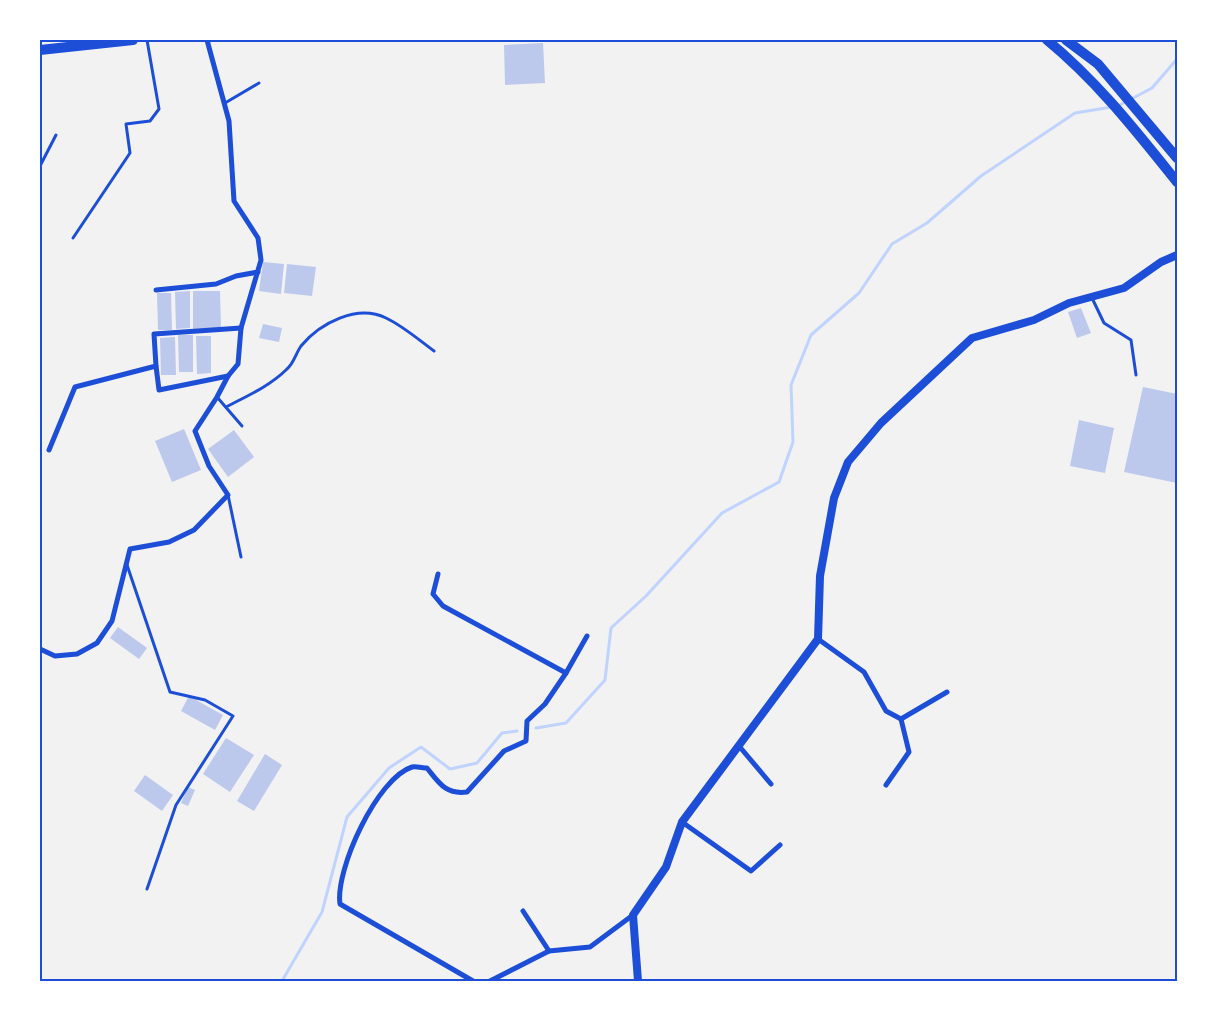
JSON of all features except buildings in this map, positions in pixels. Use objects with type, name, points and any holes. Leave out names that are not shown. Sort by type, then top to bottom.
[{"type":"main road","points":[[40,50],[133,40]]},
{"type":"main road","points":[[1047,40],[1075,63],[1102,90],[1177,182]]},
{"type":"main road","points":[[1066,40],[1098,64],[1177,158]]},
{"type":"street","points":[[40,649],[55,656],[69,655],[76,654],[97,643],[112,622],[130,549],[169,542],[194,530],[228,495],[209,466],[195,431],[228,376],[238,364],[241,328],[261,260],[258,238],[234,201],[229,121],[207,40]]},
{"type":"street","points":[[490,981],[549,952],[590,947],[633,915],[666,867],[682,822],[818,639],[820,576],[834,498],[848,462],[881,423],[972,338],[1034,320],[1069,303],[1124,288],[1161,262],[1177,255]]},
{"type":"street","points":[[156,290],[216,284],[236,276],[258,272]]},
{"type":"street","points":[[228,376],[159,390],[154,334],[241,328]]},
{"type":"street","points":[[49,450],[75,387],[156,366]]},
{"type":"street","points":[[438,574],[433,594],[443,606],[566,673]]},
{"type":"street","points":[[473,981],[340,904],[338,892],[356,837],[372,806],[396,777],[413,767],[427,768],[444,789],[457,793],[467,792],[504,751],[526,741],[527,721],[545,704],[566,673],[587,636]]},
{"type":"street","points":[[818,639],[864,672],[886,711],[901,720],[909,752],[886,785]]},
{"type":"street","points":[[901,720],[946,692]]},
{"type":"street","points":[[739,746],[771,784]]},
{"type":"street","points":[[682,822],[751,871],[780,845]]},
{"type":"street","points":[[523,911],[549,952]]},
{"type":"street","points":[[633,915],[638,981]]},
{"type":"lane","points":[[73,238],[130,152],[126,124],[150,121],[159,108],[147,40]]},
{"type":"lane","points":[[224,103],[259,83]]},
{"type":"lane","points":[[40,166],[56,134]]},
{"type":"lane","points":[[1092,297],[1104,323],[1132,340],[1136,375]]},
{"type":"lane","points":[[226,407],[273,381],[289,368],[301,346],[326,324],[344,317],[363,313],[386,318],[434,351]]},
{"type":"lane","points":[[217,397],[242,426]]},
{"type":"lane","points":[[228,495],[241,557]]},
{"type":"lane","points":[[126,562],[170,692],[205,700],[233,716],[176,805],[147,889]]},
{"type":"waterway","points":[[536,728],[566,723],[605,680],[611,628],[646,596],[722,513],[779,482],[793,442],[791,385],[811,335],[859,293],[892,244],[927,223],[981,176],[1075,113],[1118,106],[1152,88],[1177,59]]},
{"type":"waterway","points":[[282,981],[322,912],[347,817],[389,768],[421,747],[450,769],[477,763],[502,733],[517,731]]}]
